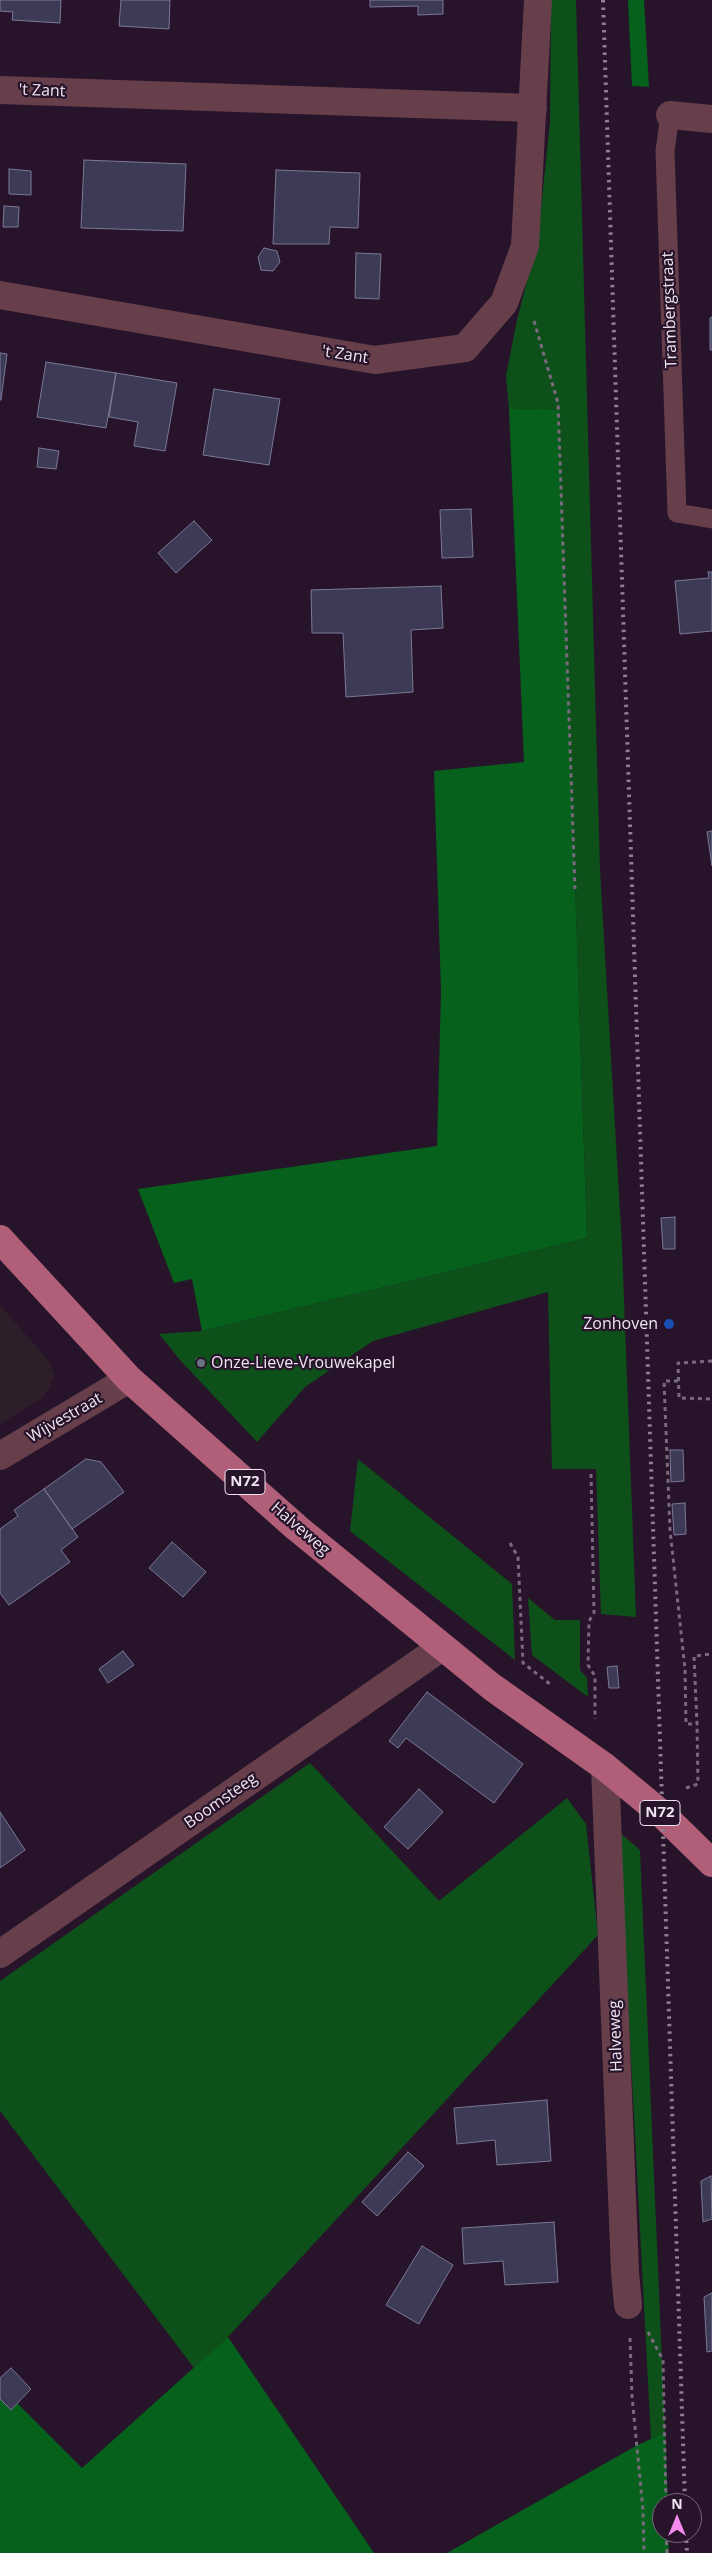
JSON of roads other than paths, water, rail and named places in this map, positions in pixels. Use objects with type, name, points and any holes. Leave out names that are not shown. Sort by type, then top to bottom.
[{"type":"main road","name":"Halveweg","points":[[0,1239],[129,1379],[297,1528],[492,1687],[605,1767],[663,1815],[712,1863]]},
{"type":"street","name":"'t Zant","points":[[0,295],[375,360],[465,348],[504,303],[525,246],[538,0]]},
{"type":"street","name":"'t Zant","points":[[0,90],[533,108]]},
{"type":"street","name":"Trambergstraat","points":[[670,115],[712,119]]},
{"type":"street","name":"Wijvestraat","points":[[0,1456],[129,1379]]},
{"type":"street","name":"Boomsteeg","points":[[0,1954],[442,1647]]},
{"type":"street","name":"Halveweg","points":[[605,1767],[625,2272],[628,2305]]},
{"type":"lane","name":"Trambergstraat","points":[[670,115],[666,150],[677,513],[712,518]]},
{"type":"railway","points":[[603,0],[685,2493]]},
{"type":"railway","points":[[686,2543],[687,2553]]},
{"type":"place","name":"Zonhoven","points":[[669,1324]]},
{"type":"place","name":"Onze-Lieve-Vrouwekapel","points":[[201,1363]]}]
